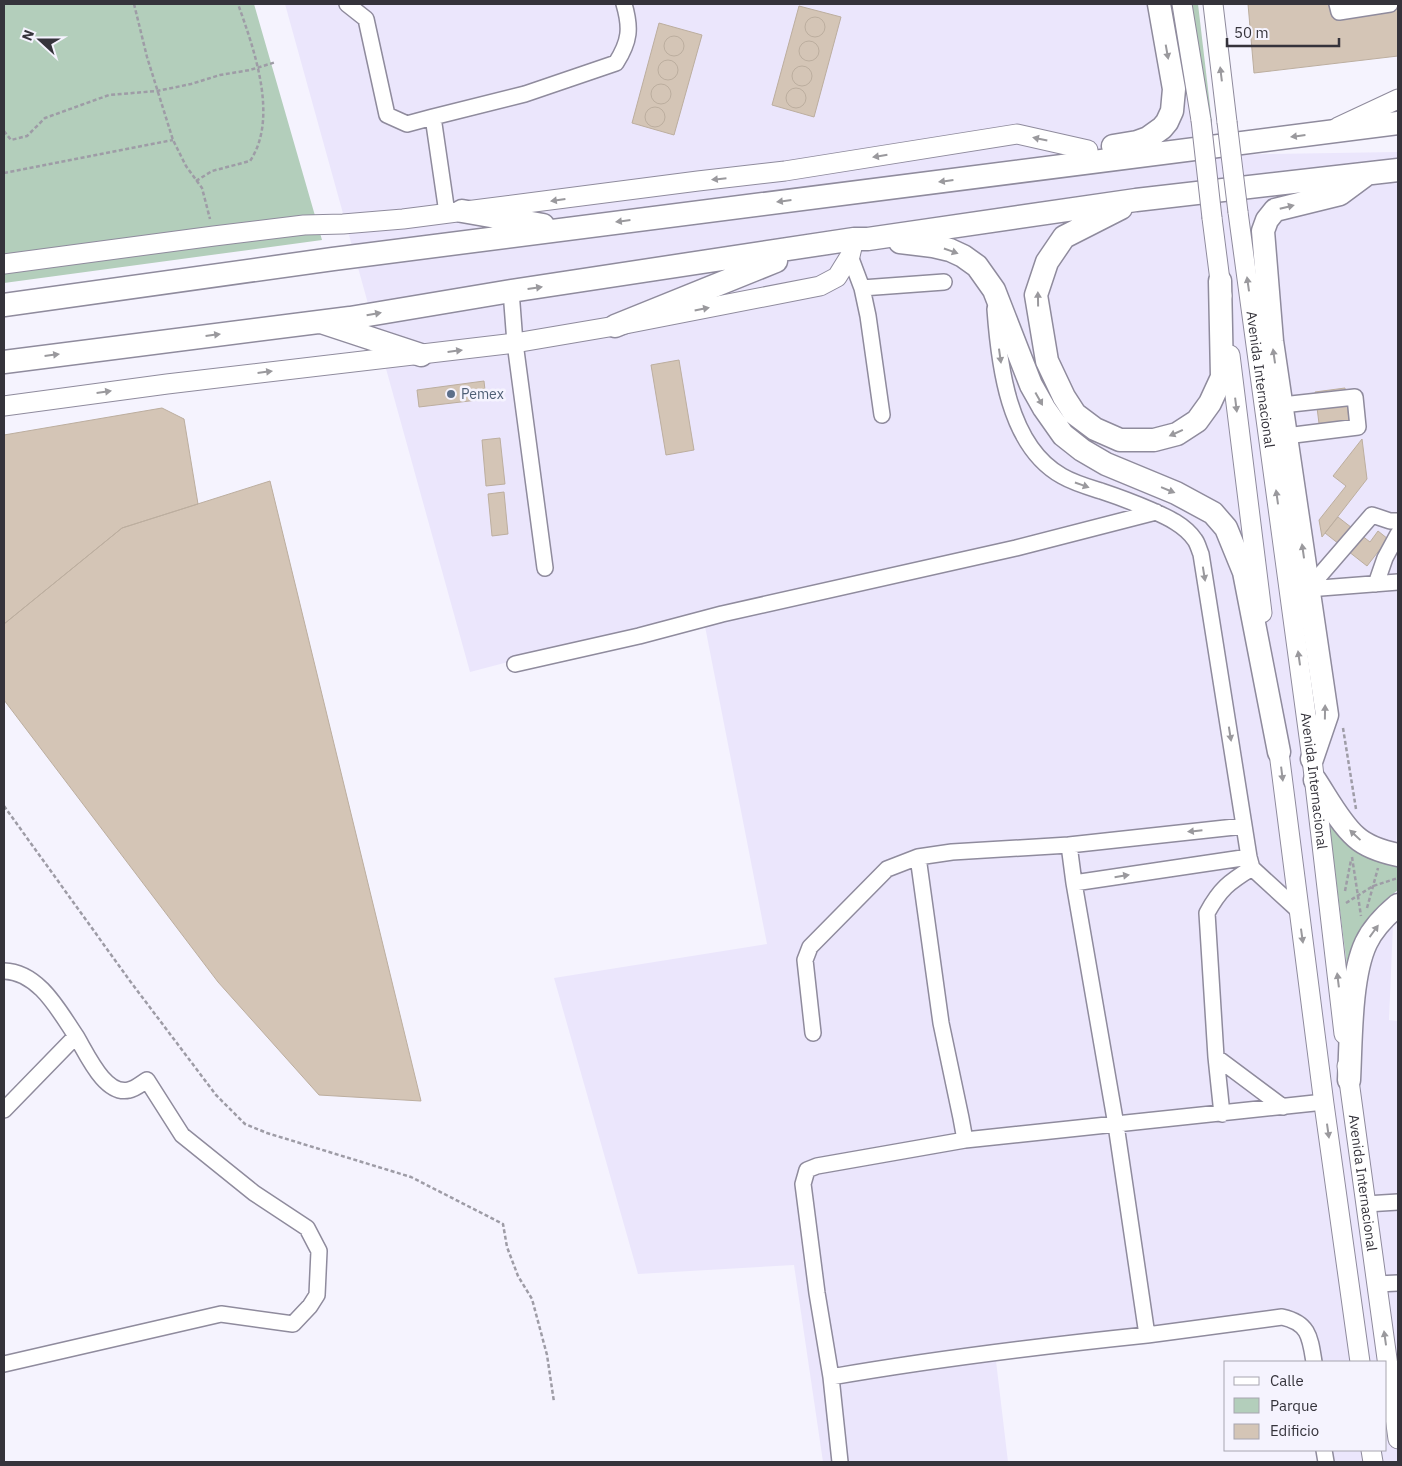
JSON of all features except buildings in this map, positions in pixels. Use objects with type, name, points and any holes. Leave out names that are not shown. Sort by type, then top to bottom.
[{"type":"highway","points":[[975,177],[1003,163],[1137,142],[1162,128],[1172,111],[1174,89],[1159,4]]},
{"type":"highway","points":[[4,305],[564,228],[1398,123]]},
{"type":"highway","points":[[857,245],[1136,200],[1398,170]]},
{"type":"highway","points":[[1368,173],[1340,194],[1275,210],[1267,220],[1263,231],[1272,341],[1327,715],[1314,769],[1340,818],[1356,838],[1381,851],[1388,859]]},
{"type":"highway","points":[[1136,200],[1064,237],[1047,262],[1036,295],[1047,360],[1064,397],[1075,414],[1095,429],[1120,440],[1154,440],[1177,434],[1197,421],[1210,403],[1222,377],[1220,281]]},
{"type":"highway","points":[[454,212],[564,228]]},
{"type":"highway","points":[[4,362],[319,322],[510,291],[810,247],[857,245],[933,246],[950,250],[977,266],[994,290],[1031,385],[1044,408],[1064,435],[1082,450],[1106,464],[1176,493],[1213,513],[1226,528],[1244,572],[1279,752]]},
{"type":"highway","points":[[615,326],[810,247]]},
{"type":"highway","points":[[319,322],[422,355]]},
{"type":"highway","points":[[1349,1080],[1353,998],[1359,965],[1366,942],[1386,915],[1398,905]]},
{"type":"main road","name":"Avenida Internacional","points":[[1182,4],[1201,120],[1299,911],[1360,1361]]},
{"type":"main road","name":"Avenida Internacional","points":[[1213,4],[1238,212],[1314,769],[1349,1080],[1398,1439]]},
{"type":"main road","points":[[1329,132],[1398,99]]},
{"type":"main road","points":[[4,264],[304,225],[403,219],[785,171],[1017,134],[1088,150]]},
{"type":"main road","points":[[4,406],[167,384],[515,343],[615,326],[820,286],[837,276],[857,245]]},
{"type":"street","points":[[347,4],[366,19],[387,114],[407,124],[525,94],[616,63],[628,39],[629,20],[624,4]]},
{"type":"street","points":[[1337,4],[1339,12],[1390,4]]},
{"type":"street","points":[[432,117],[454,212]]},
{"type":"street","points":[[857,245],[882,415]]},
{"type":"street","points":[[862,288],[944,282]]},
{"type":"street","points":[[994,290],[997,335],[1007,393],[1020,428],[1039,458],[1062,476],[1076,483],[1129,500],[1174,520],[1195,540],[1201,554],[1250,863],[1299,911]]},
{"type":"street","points":[[510,291],[544,568]]},
{"type":"street","points":[[1282,405],[1355,397],[1358,427],[1286,436]]},
{"type":"street","points":[[515,664],[639,636],[722,614],[1016,548],[1156,512]]},
{"type":"street","points":[[1308,589],[1372,515],[1390,521],[1398,521]]},
{"type":"street","points":[[1376,584],[1385,558],[1398,534]]},
{"type":"street","points":[[1308,589],[1398,582]]},
{"type":"street","points":[[813,1033],[805,960],[810,947],[888,869],[918,857],[952,852],[1069,845],[1244,826]]},
{"type":"street","points":[[1069,845],[1116,1125],[1147,1335]]},
{"type":"street","points":[[918,857],[941,1023],[964,1140]]},
{"type":"street","points":[[1074,883],[1250,863]]},
{"type":"street","points":[[1222,1114],[1216,1057],[1207,913],[1216,896],[1250,863]]},
{"type":"street","points":[[4,971],[14,971],[46,992],[105,1082],[116,1089],[129,1090],[147,1080],[182,1135],[254,1193],[307,1228],[319,1251],[317,1295],[310,1306],[293,1324],[221,1314],[4,1364]]},
{"type":"street","points":[[4,1110],[76,1036]]},
{"type":"street","points":[[1216,1057],[1283,1107]]},
{"type":"street","points":[[840,1462],[831,1377],[802,1184],[807,1170],[817,1166],[964,1140],[1324,1102]]},
{"type":"street","points":[[1366,1204],[1398,1202]]},
{"type":"street","points":[[1377,1284],[1398,1283]]},
{"type":"street","points":[[831,1377],[888,1367],[1282,1317],[1296,1320],[1305,1329],[1312,1347],[1314,1361]]},
{"type":"path","points":[[134,4],[147,57],[173,140],[186,166],[202,188],[214,236]]},
{"type":"path","points":[[196,180],[212,171],[250,161],[255,153],[263,129],[258,68],[238,4]]},
{"type":"path","points":[[4,131],[11,140],[27,136],[45,118],[109,95],[157,91],[191,84],[220,75],[258,68],[276,62]]},
{"type":"path","points":[[4,173],[173,140]]},
{"type":"path","points":[[1342,723],[1356,811]]},
{"type":"path","points":[[4,806],[216,1095],[245,1124],[267,1133],[411,1177],[503,1224],[507,1247],[518,1276],[532,1299],[547,1355],[554,1402]]},
{"type":"path","points":[[1353,851],[1342,905],[1373,886],[1398,878]]},
{"type":"path","points":[[1352,856],[1362,924],[1373,886],[1388,859]]},
{"type":"shaded area","points":[[285,4],[1178,4],[1202,155],[1398,152],[1398,828],[1389,1020],[1398,1021],[1398,1462],[1319,1462],[1318,1451],[1387,1451],[1387,1361],[1311,1361],[1307,1318],[996,1361],[1008,1462],[823,1462],[794,1265],[638,1274],[554,978],[767,944],[702,611],[470,672]]},
{"type":"green space","points":[[4,4],[254,4],[322,240],[4,283]]},
{"type":"green space","points":[[1192,4],[1198,4],[1212,123],[1208,123]]},
{"type":"green space","points":[[1329,823],[1331,823],[1342,840],[1350,847],[1368,857],[1398,865],[1398,890],[1384,901],[1374,915],[1347,966]]},
{"type":"place","name":"Pemex","points":[[451,394]]}]
